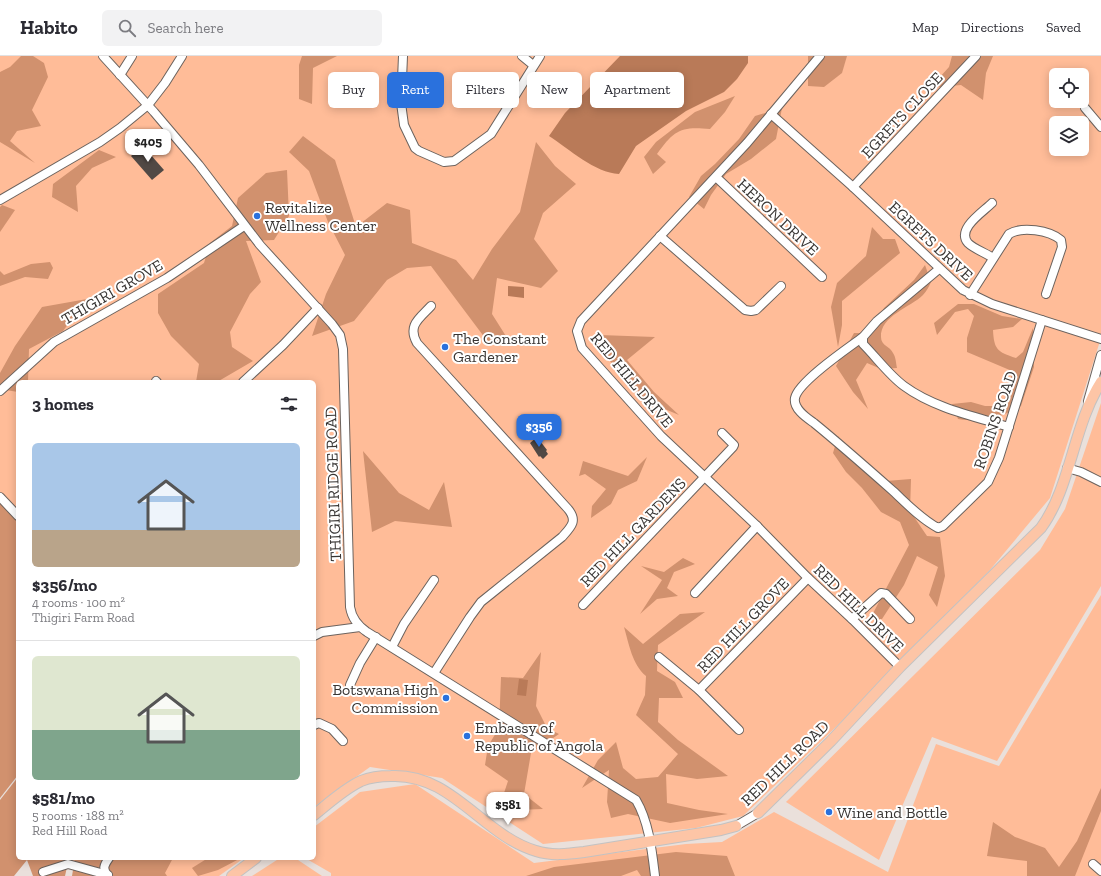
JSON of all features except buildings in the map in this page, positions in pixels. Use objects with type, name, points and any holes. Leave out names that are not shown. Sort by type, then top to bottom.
[{"type":"main road","name":"RED HILL ROAD","points":[[758,813],[830,741],[900,667],[1041,528],[1057,501],[1084,419],[1101,382]]},
{"type":"main road","name":"RED HILL ROAD","points":[[316,813],[361,782],[373,777],[398,776],[424,780],[450,793],[500,834],[537,852],[565,854],[721,830],[736,826]]},
{"type":"main road","points":[[232,876],[253,860]]},
{"type":"street","name":"THIGIRI RIDGE ROAD","points":[[103,56],[148,105],[212,181],[244,226],[260,245],[318,308],[340,335],[343,349],[350,607],[354,619],[360,627]]},
{"type":"street","points":[[120,75],[132,56]]},
{"type":"street","points":[[0,200],[100,142],[148,105],[165,83],[182,56]]},
{"type":"street","points":[[403,56],[400,104],[404,125],[415,148],[444,162],[454,161],[491,134],[499,124],[533,65],[540,56]]},
{"type":"street","points":[[522,56],[533,65]]},
{"type":"street","name":"RED HILL DRIVE","points":[[820,56],[716,177],[581,321],[577,334],[582,348],[661,436],[704,478],[757,526],[808,578],[852,618],[900,667]]},
{"type":"street","name":"EGRETS CLOSE","points":[[853,187],[973,59]]},
{"type":"street","points":[[1085,108],[1101,127]]},
{"type":"street","name":"EGRETS DRIVE","points":[[771,114],[853,187],[963,290],[992,304],[1101,339]]},
{"type":"street","name":"HERON DRIVE","points":[[716,177],[822,277]]},
{"type":"street","points":[[992,203],[969,225],[964,236],[969,243],[993,258]]},
{"type":"street","name":"THIGIRI GROVE","points":[[0,391],[54,342],[167,278],[244,226]]},
{"type":"street","points":[[970,294],[1009,234],[1015,231],[1024,230],[1052,234],[1060,240],[1062,247],[1046,294]]},
{"type":"street","points":[[660,236],[745,310],[756,310],[781,286]]},
{"type":"street","points":[[939,269],[878,321],[863,337],[863,344],[902,385],[920,397],[948,408],[1009,427]]},
{"type":"street","points":[[431,306],[414,325],[412,331],[417,343],[568,509],[573,518],[570,528],[562,537],[481,602],[434,673]]},
{"type":"street","points":[[245,380],[283,345],[318,308]]},
{"type":"street","name":"ROBINS ROAD","points":[[863,337],[808,380],[798,391],[795,398],[796,405],[803,414],[827,432],[915,511],[938,528],[943,526],[988,482],[997,464],[1042,320]]},
{"type":"street","name":"RED HILL ROAD","points":[[1084,419],[1101,355]]},
{"type":"street","name":"RED HILL GARDENS","points":[[583,605],[733,447],[734,445],[722,433]]},
{"type":"street","points":[[1067,468],[1081,472],[1101,482]]},
{"type":"street","points":[[0,498],[16,514]]},
{"type":"street","points":[[695,593],[757,526]]},
{"type":"street","name":"RED HILL GROVE","points":[[699,690],[808,578]]},
{"type":"street","points":[[392,646],[404,624],[434,580]]},
{"type":"street","points":[[852,618],[878,595],[883,593],[910,619]]},
{"type":"street","points":[[316,635],[322,632],[360,627],[632,797],[636,800],[642,810],[650,841],[655,876]]},
{"type":"street","points":[[350,685],[360,663],[376,637]]},
{"type":"street","name":"RED HILL GROVE","points":[[659,657],[699,690],[739,730]]},
{"type":"street","points":[[316,724],[319,723],[332,729],[343,741]]},
{"type":"street","name":"RED HILL ROAD","points":[[736,826],[758,813]]},
{"type":"street","points":[[108,860],[104,866],[104,870],[108,876]]},
{"type":"street","points":[[43,872],[68,864],[108,876]]},
{"type":"street","points":[[1093,864],[1101,871]]},
{"type":"shaded area","points":[[0,56],[1101,56],[1101,338],[1050,498],[990,570],[836,727],[743,816],[696,828],[543,844],[442,778],[370,767],[316,806],[316,380],[16,380],[16,514],[0,496]]},
{"type":"shaded area","points":[[21,56],[33,56],[44,63],[48,77],[32,110],[41,126],[17,131],[10,141],[35,163],[0,142],[0,72],[10,67]]},
{"type":"shaded area","points":[[302,56],[337,56],[313,68],[312,104],[299,99],[299,65]]},
{"type":"shaded area","points":[[620,56],[748,56],[748,63],[737,79],[724,92],[686,111],[636,146],[619,174],[610,173],[592,165],[549,136],[570,108],[582,108],[582,95],[590,87],[590,108],[684,108],[684,72],[605,72]]},
{"type":"shaded area","points":[[808,56],[847,56],[842,73],[824,87],[808,86]]},
{"type":"shaded area","points":[[952,56],[993,56],[986,73],[983,100],[961,85],[930,88],[949,67]]},
{"type":"shaded area","points":[[735,96],[725,112],[710,129],[685,129],[679,131],[668,140],[657,154],[666,162],[653,174],[644,157],[656,142],[695,112]]},
{"type":"shaded area","points":[[782,108],[776,139],[751,159],[726,174],[711,195],[704,209],[689,197],[701,176],[739,139],[755,116]]},
{"type":"shaded area","points":[[303,136],[335,160],[356,227],[387,203],[410,210],[412,243],[456,260],[473,280],[492,249],[520,212],[536,142],[555,166],[576,184],[543,213],[534,239],[558,271],[541,288],[497,278],[492,314],[511,344],[488,342],[431,266],[407,268],[387,280],[354,321],[312,336],[326,294],[345,255],[328,222],[309,171],[289,152]]},
{"type":"shaded area","points":[[99,150],[116,157],[92,168],[76,186],[78,212],[52,197],[53,184]]},
{"type":"shaded area","points":[[287,170],[289,216],[274,240],[246,241],[261,282],[250,294],[230,332],[232,347],[253,361],[220,380],[196,380],[199,364],[171,336],[158,313],[158,294],[204,263],[210,243],[232,226],[238,198],[266,173]]},
{"type":"shaded area","points":[[2,205],[15,210],[0,232],[0,207]]},
{"type":"shaded area","points":[[872,227],[883,239],[895,239],[900,253],[842,301],[842,325],[838,347],[831,307],[837,283],[866,256]]},
{"type":"shaded area","points":[[50,262],[53,268],[48,279],[25,277],[0,286],[0,271],[4,275],[31,264]]},
{"type":"shaded area","points":[[925,265],[931,282],[927,290],[918,299],[885,323],[882,330],[881,340],[892,351],[897,368],[881,369],[867,363],[856,380],[868,409],[853,392],[836,366],[854,333],[872,333],[884,308],[914,280]]},
{"type":"shaded area","points":[[508,286],[524,287],[524,298],[508,296]]},
{"type":"shaded area","points":[[87,299],[63,331],[29,349],[28,380],[16,380],[16,392],[0,389],[0,373],[15,346],[42,307]]},
{"type":"shaded area","points":[[958,304],[974,304],[1002,316],[1022,319],[1013,327],[993,330],[994,342],[998,349],[1005,354],[1016,358],[1023,352],[1033,328],[1034,367],[1021,406],[991,419],[958,419],[952,404],[971,402],[985,406],[1001,406],[1009,389],[1012,371],[967,352],[967,338],[974,316],[968,309],[955,312],[937,335],[934,323]]},
{"type":"shaded area","points":[[600,335],[655,337],[627,360],[654,392],[679,415],[641,399],[610,361]]},
{"type":"shaded area","points":[[1101,403],[1101,586],[997,761],[932,737],[879,860],[786,802],[1040,550],[1065,509]]},
{"type":"shaded area","points":[[838,436],[860,468],[886,481],[911,479],[910,511],[927,536],[940,537],[945,576],[937,607],[929,595],[938,567],[917,556],[904,585],[882,619],[870,619],[909,545],[900,522],[881,512],[862,488],[846,472],[833,453]]},
{"type":"shaded area","points":[[363,451],[399,493],[429,510],[444,482],[452,527],[395,521],[372,532]]},
{"type":"shaded area","points":[[647,457],[637,481],[618,490],[611,504],[591,518],[592,506],[606,489],[585,474],[579,476],[583,461],[628,476]]},
{"type":"shaded area","points":[[0,501],[16,519],[16,778],[0,798]]},
{"type":"shaded area","points":[[683,558],[695,564],[674,572],[667,588],[678,596],[657,599],[640,614],[662,580],[641,566],[664,572]]},
{"type":"shaded area","points":[[1101,595],[1101,876],[331,876],[331,873],[308,860],[316,860],[316,825],[360,792],[415,784],[534,863],[686,844],[722,842],[774,812],[888,872],[936,744],[999,766]]},
{"type":"shaded area","points":[[705,612],[658,645],[657,671],[675,682],[683,698],[659,698],[658,722],[678,740],[728,776],[697,779],[666,774],[667,803],[699,810],[728,814],[670,823],[628,814],[611,818],[607,802],[609,770],[582,788],[598,760],[616,742],[623,768],[636,779],[658,777],[678,754],[636,715],[645,695],[646,676],[634,660],[624,627],[643,644],[680,614]]},
{"type":"shaded area","points":[[541,652],[536,706],[547,728],[559,734],[531,753],[524,794],[543,809],[517,810],[501,802],[508,781],[485,765],[488,746],[499,728],[501,677],[523,678]]},
{"type":"shaded area","points":[[519,679],[528,680],[526,696],[517,695]]},
{"type":"shaded area","points":[[16,780],[16,860],[27,860],[14,876],[0,876],[0,800]]},
{"type":"shaded area","points":[[1101,788],[1101,811],[1075,876],[1027,876],[1027,861],[987,856],[993,822],[1015,837],[1045,848],[1059,867],[1077,841]]},
{"type":"shaded area","points":[[676,852],[727,856],[735,876],[641,876],[637,870],[621,876],[526,876],[554,867]]},
{"type":"shaded area","points":[[27,860],[69,860],[65,876],[33,876]]},
{"type":"shaded area","points":[[62,860],[241,860],[219,876],[109,876]]},
{"type":"shaded area","points":[[75,860],[172,860],[165,873],[167,876],[72,876]]},
{"type":"shaded area","points":[[205,860],[237,860],[218,870],[198,876],[192,868]]},
{"type":"shaded area","points":[[277,860],[298,860],[322,876],[252,876]]},
{"type":"place","name":"Revitalize Wellness Center","points":[[257,216]]},
{"type":"place","name":"The Constant Gardener","points":[[445,347]]},
{"type":"place","name":"Botswana High Commission","points":[[446,698]]},
{"type":"place","name":"Embassy of Republic of Angola","points":[[467,736]]},
{"type":"place","name":"Wine and Bottle","points":[[829,812]]}]
